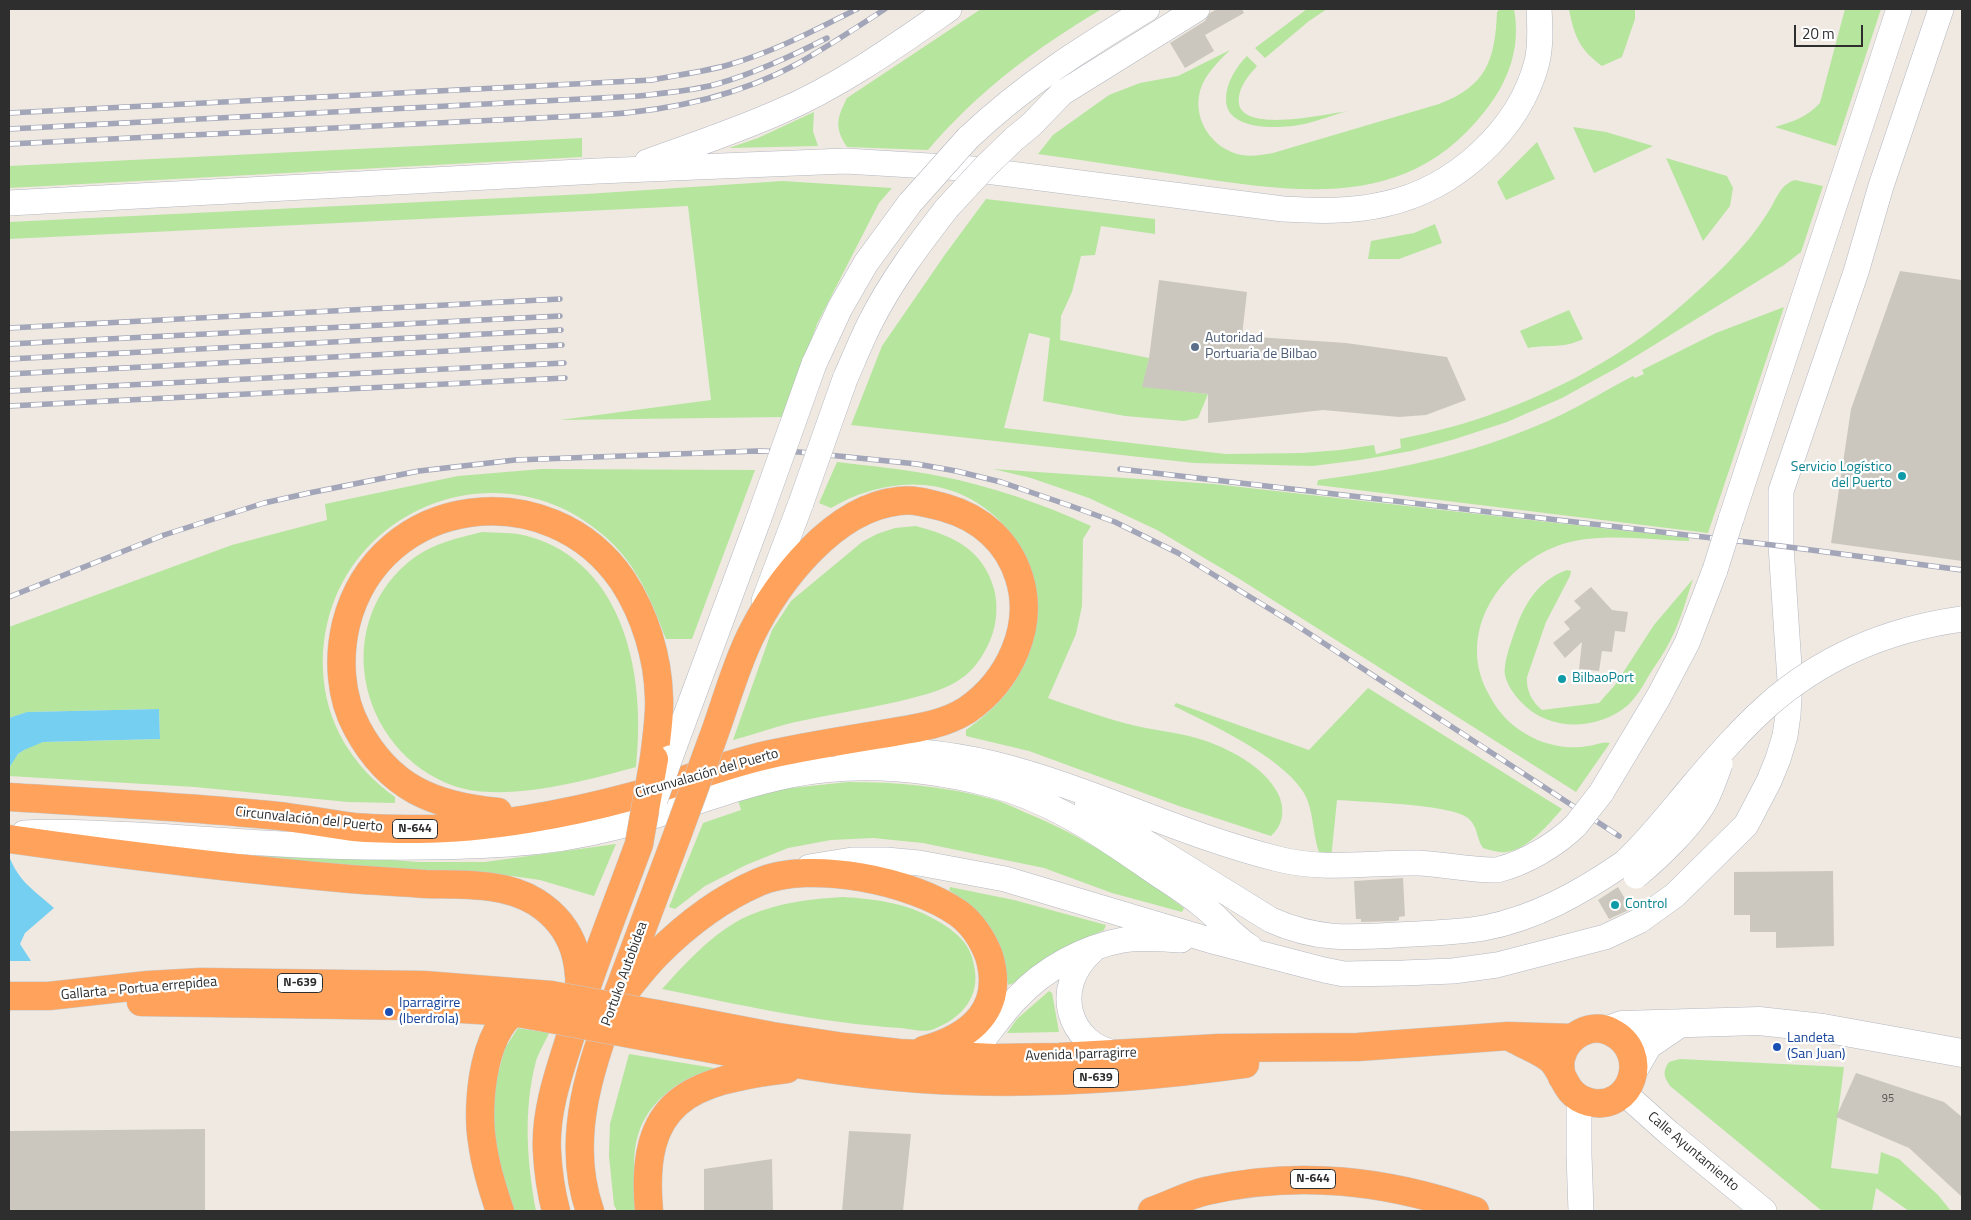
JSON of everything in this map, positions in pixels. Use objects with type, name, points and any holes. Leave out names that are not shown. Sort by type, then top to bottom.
[{"type":"highway","name":"Circunvalación del Puerto","points":[[10,797],[156,805],[264,814],[358,827],[419,829],[469,826],[542,815],[632,796],[731,764],[809,746],[937,724],[957,716],[980,700],[1001,677],[1017,648],[1024,621],[1023,594],[1018,575],[1010,557],[982,524],[967,515],[928,503],[899,501],[882,504],[862,512],[823,539],[800,562],[772,599],[750,638]]},
{"type":"highway","points":[[542,815],[468,809],[427,797],[390,772],[369,748],[355,724],[347,701],[342,664],[343,640],[349,615],[357,595],[370,573],[392,548],[415,531],[451,516],[468,512],[500,511],[545,520],[573,533],[595,548],[615,570],[636,604],[650,641],[656,669],[660,698],[662,758],[639,844],[578,1011],[559,1075],[549,1122],[547,1150],[552,1197],[556,1211]]},
{"type":"highway","name":"Portuko Autobidea","points":[[590,1211],[582,1177],[579,1143],[581,1119],[593,1063],[750,638]]},
{"type":"highway","points":[[12,837],[202,864],[350,879],[489,887],[521,895],[546,909],[571,941],[580,969],[581,986],[578,1011]]},
{"type":"highway","points":[[613,1006],[657,954],[692,924],[738,893],[760,882],[783,874],[827,873],[866,879],[904,888],[938,900],[959,914],[977,932],[986,949],[993,970],[994,983],[989,1003],[978,1020],[957,1038],[921,1051],[899,1053]]},
{"type":"highway","name":"Gallarta - Portua errepidea","points":[[9,996],[49,996],[201,982],[424,985],[654,1026]]},
{"type":"highway","name":"N-639","points":[[49,996],[146,1002],[410,1006],[512,1012]]},
{"type":"highway","points":[[483,1074],[496,1034],[512,1012],[524,1007],[549,1008]]},
{"type":"highway","points":[[460,1008],[470,1017],[479,1037],[483,1074],[481,1139],[490,1183],[500,1211]]},
{"type":"highway","name":"Avenida Iparragirre","points":[[654,1026],[718,1026],[844,1047],[899,1053],[968,1057],[1059,1057],[1219,1048],[1358,1047],[1508,1036],[1573,1038]]},
{"type":"highway","name":"N-639","points":[[654,1026],[823,1068],[920,1079],[1042,1081],[1099,1078],[1230,1066],[1358,1047]]},
{"type":"highway","points":[[1508,1036],[1550,1059],[1569,1089],[1579,1098],[1590,1102],[1614,1099],[1629,1081],[1633,1057],[1628,1045],[1620,1036],[1608,1030],[1590,1029],[1573,1038],[1566,1046],[1560,1066],[1562,1077]]},
{"type":"highway","points":[[650,1211],[648,1166],[658,1128],[666,1115],[681,1099],[705,1086],[736,1078],[823,1068],[943,1068],[952,1066],[968,1057]]},
{"type":"highway","name":"N-644","points":[[1152,1211],[1204,1191],[1254,1182],[1316,1179],[1360,1183],[1424,1195],[1475,1211]]},
{"type":"street","points":[[626,170],[779,112],[812,96],[910,36],[949,9]]},
{"type":"street","points":[[662,758],[759,518],[814,364],[840,308],[866,264],[910,203],[968,138],[1017,94],[1085,46],[1147,9]]},
{"type":"street","points":[[750,638],[845,379],[870,323],[908,260],[947,208],[985,167],[1031,125],[1062,93],[1197,9]]},
{"type":"street","points":[[9,203],[626,170],[845,161],[963,168],[1283,209],[1364,208],[1408,198],[1431,188],[1468,163],[1503,130],[1525,92],[1537,62],[1540,31],[1539,9]]},
{"type":"street","points":[[809,746],[924,751],[964,757],[1023,772],[1249,852],[1308,865],[1345,866],[1418,863],[1497,870],[1509,867],[1553,844],[1576,825],[1601,793],[1654,706],[1688,643],[1715,570],[1899,9]]},
{"type":"street","points":[[783,874],[796,869],[852,860],[886,860],[919,863],[1005,879],[1167,926],[1227,940],[1259,952],[1344,974],[1403,973],[1497,965],[1604,937],[1631,925],[1656,909],[1690,881],[1746,825],[1770,780],[1778,759],[1785,736],[1790,681],[1783,575],[1781,491],[1856,272],[1881,186],[1941,9]]},
{"type":"street","points":[[968,1057],[1016,998],[1036,980],[1066,960],[1101,946],[1124,940],[1139,938],[1227,940],[1310,950],[1346,951],[1402,949],[1483,942],[1518,936],[1551,926],[1589,906],[1630,870],[1643,845],[1725,750],[1766,706],[1800,679],[1861,646],[1889,635],[1939,622],[1962,620]]},
{"type":"street","points":[[12,837],[57,832],[341,846],[456,847],[513,844],[573,837],[620,826],[733,790],[794,774],[866,767],[899,769],[931,772],[993,785],[1045,804],[1104,837],[1194,900],[1227,940]]},
{"type":"street","points":[[1023,772],[1115,823],[1271,920],[1287,927],[1322,936],[1355,937],[1458,931],[1500,924],[1540,911],[1630,870]]},
{"type":"street","points":[[1101,946],[1085,957],[1074,972],[1068,994],[1069,1004],[1075,1024],[1086,1038],[1098,1048],[1121,1054]]},
{"type":"street","points":[[1608,1030],[1622,1025],[1759,1021],[1823,1028],[1962,1053]]},
{"type":"street","points":[[1629,1081],[1648,1045],[1679,1024]]},
{"type":"street","name":"Calle Ayuntamiento","points":[[1629,1081],[1669,1133],[1764,1211]]},
{"type":"street","points":[[1579,1098],[1581,1211]]},
{"type":"green space","points":[[981,9],[1102,9],[1054,39],[1009,72],[967,109],[928,150],[847,147],[840,134],[838,122],[847,98]]},
{"type":"green space","points":[[1307,9],[1327,9],[1309,21],[1265,58],[1255,48]]},
{"type":"green space","points":[[1500,9],[1514,9],[1516,23],[1516,37],[1511,63],[1501,88],[1485,111],[1455,143],[1422,165],[1387,180],[1351,187],[1313,189],[1273,187],[1233,183],[1038,154],[1053,135],[1109,95],[1140,83],[1178,76],[1230,50],[1205,79],[1198,101],[1201,120],[1210,136],[1225,149],[1239,155],[1254,156],[1273,153],[1439,104],[1468,89],[1485,70],[1494,45],[1497,12]]},
{"type":"green space","points":[[1569,9],[1635,9],[1635,19],[1622,57],[1602,66],[1594,60],[1579,42]]},
{"type":"green space","points":[[1845,9],[1881,9],[1836,146],[1775,127],[1805,115],[1820,103]]},
{"type":"green space","points":[[1247,56],[1257,66],[1241,88],[1239,104],[1244,113],[1255,118],[1288,120],[1348,111],[1294,126],[1269,127],[1244,123],[1235,118],[1228,110],[1226,93],[1232,76]]},
{"type":"green space","points":[[814,112],[813,131],[818,146],[729,148],[758,138]]},
{"type":"green space","points":[[1573,127],[1606,132],[1653,146],[1594,173]]},
{"type":"green space","points":[[582,138],[582,157],[9,188],[9,166]]},
{"type":"green space","points":[[1537,142],[1555,179],[1506,200],[1497,182]]},
{"type":"green space","points":[[1666,158],[1727,176],[1733,188],[1730,206],[1703,241]]},
{"type":"green space","points":[[1795,180],[1823,186],[1801,252],[1784,265],[1620,366],[1562,398],[1507,422],[1411,451],[1313,466],[1194,463],[851,425],[882,346],[986,199],[1155,219],[1155,234],[1101,226],[1095,255],[1081,256],[1072,292],[1061,316],[1060,340],[1149,358],[1143,386],[1208,394],[1198,418],[1184,421],[1125,416],[1043,401],[1050,338],[1029,333],[1004,428],[1225,454],[1302,453],[1374,445],[1376,454],[1401,448],[1400,439],[1448,428],[1516,405],[1575,378],[1604,362],[1657,325],[1705,284],[1749,239],[1781,190]]},
{"type":"green space","points":[[783,181],[892,188],[879,203],[817,324],[783,417],[560,420],[711,400],[688,206],[9,239],[9,222],[586,194]]},
{"type":"green space","points":[[1435,224],[1442,243],[1399,259],[1368,259],[1371,241],[1414,233]]},
{"type":"green space","points":[[1784,307],[1708,533],[1317,485],[1318,480],[1413,464],[1473,449],[1503,439],[1563,414],[1633,376],[1635,378],[1644,374],[1642,370],[1716,333]]},
{"type":"green space","points":[[1569,310],[1583,339],[1569,344],[1528,348],[1520,331]]},
{"type":"green space","points":[[837,462],[913,471],[978,485],[1036,503],[1091,526],[1083,539],[1082,606],[1076,634],[1048,698],[1128,724],[1196,738],[1217,745],[1239,756],[1268,779],[1280,798],[1282,814],[1280,824],[1275,832],[1271,836],[1179,806],[1029,751],[966,736],[966,730],[991,710],[1012,686],[1027,659],[1035,631],[1037,603],[1032,576],[1022,550],[1006,527],[985,508],[958,493],[942,488],[909,484],[876,489],[845,500],[831,508],[819,503]]},
{"type":"green space","points":[[542,469],[755,470],[692,639],[666,639],[645,589],[631,565],[613,544],[568,511],[520,495],[471,494],[425,507],[383,533],[351,569],[329,615],[323,670],[329,708],[344,742],[354,758],[366,772],[395,797],[395,803],[348,802],[195,787],[9,776],[12,763],[19,753],[43,742],[160,739],[159,709],[28,712],[9,718],[9,627],[232,545],[327,520],[325,504],[458,476]]},
{"type":"green space","points":[[993,469],[1214,484],[1689,538],[1689,541],[1605,538],[1572,541],[1536,556],[1502,586],[1489,604],[1481,625],[1477,646],[1479,668],[1487,691],[1503,716],[1520,730],[1548,744],[1580,747],[1605,742],[1610,743],[1576,792],[1238,578],[1157,530],[1089,498],[1031,478]]},
{"type":"green space","points":[[916,526],[942,534],[965,546],[974,554],[989,575],[995,595],[996,620],[989,643],[974,667],[958,681],[923,695],[791,723],[733,740],[772,630],[791,601],[862,542],[877,534],[895,528]]},
{"type":"green space","points":[[482,532],[511,533],[527,536],[561,550],[588,571],[608,598],[623,629],[632,663],[637,698],[638,733],[636,767],[545,788],[520,791],[474,791],[454,786],[421,769],[395,744],[376,715],[366,682],[364,648],[371,614],[388,583],[415,557],[439,545]]},
{"type":"green space","points":[[1567,570],[1571,571],[1570,576],[1546,622],[1527,677],[1530,695],[1542,710],[1599,703],[1615,685],[1654,625],[1693,579],[1673,635],[1637,694],[1627,706],[1615,714],[1587,724],[1558,723],[1531,711],[1513,692],[1505,675],[1509,648],[1527,604],[1537,590],[1550,578]]},
{"type":"green space","points":[[1368,688],[1562,809],[1544,829],[1522,847],[1503,852],[1483,848],[1471,821],[1458,813],[1425,807],[1337,800],[1331,859],[1319,852],[1309,804],[1302,790],[1291,777],[1261,753],[1243,742],[1174,706],[1176,703],[1309,750]]},
{"type":"green space","points":[[848,782],[902,784],[938,788],[1000,802],[1045,821],[1087,842],[1127,867],[1184,908],[1182,912],[1112,893],[1044,868],[923,843],[873,838],[831,840],[788,848],[746,865],[705,886],[675,909],[669,907],[703,823],[741,810],[738,800],[782,789]]},
{"type":"green space","points":[[616,844],[594,896],[540,880],[512,876],[281,862],[189,852],[191,845],[418,862],[485,862]]},
{"type":"green space","points":[[950,887],[1014,900],[1106,925],[1104,930],[1068,946],[1014,983],[1008,985],[1002,953],[992,930],[975,911],[949,890]]},
{"type":"green space","points":[[843,897],[878,901],[913,909],[938,921],[957,935],[966,944],[970,953],[975,977],[975,987],[972,996],[961,1012],[953,1019],[927,1031],[811,1018],[662,989],[706,944],[736,922],[774,907],[816,899]]},
{"type":"green space","points":[[1049,991],[1052,993],[1059,1032],[1007,1033],[1017,1019]]},
{"type":"green space","points":[[518,1028],[549,1033],[536,1061],[529,1098],[530,1174],[536,1211],[511,1211],[495,1154],[491,1121],[494,1088],[505,1048]]},
{"type":"green space","points":[[629,1054],[720,1069],[694,1076],[681,1082],[650,1110],[643,1122],[636,1144],[634,1173],[638,1211],[617,1211],[614,1205],[609,1156],[610,1124]]},
{"type":"green space","points":[[1680,1059],[1844,1067],[1831,1168],[1878,1174],[1881,1152],[1899,1159],[1938,1195],[1951,1211],[1909,1211],[1876,1188],[1872,1211],[1822,1211],[1670,1086],[1665,1077],[1665,1069],[1669,1062]]},
{"type":"water","points":[[159,709],[160,739],[43,742],[18,754],[9,768],[9,718],[27,712]]},
{"type":"water","points":[[9,856],[22,879],[54,908],[25,933],[20,944],[31,961],[9,961]]},
{"type":"building","points":[[1217,9],[1242,9],[1244,13],[1205,35],[1214,51],[1185,68],[1170,43],[1205,21],[1210,13]]},
{"type":"building","name":"Servicio Logístico del Puerto","points":[[1900,271],[1962,280],[1962,561],[1831,543],[1851,409]]},
{"type":"building","points":[[1159,280],[1247,292],[1242,336],[1346,343],[1447,357],[1466,400],[1426,415],[1399,417],[1323,410],[1208,423],[1208,394],[1142,387],[1149,358]]},
{"type":"building","points":[[1591,587],[1612,610],[1628,612],[1625,632],[1615,631],[1612,652],[1602,651],[1599,671],[1579,669],[1582,642],[1565,658],[1553,643],[1570,629],[1564,622],[1581,608],[1574,601]]},
{"type":"building","points":[[1833,871],[1834,946],[1776,948],[1776,932],[1750,932],[1750,915],[1734,915],[1734,872]]},
{"type":"building","points":[[1403,878],[1405,916],[1399,917],[1399,920],[1396,921],[1361,922],[1361,919],[1356,919],[1354,881]]},
{"type":"building","name":"Control","points":[[1618,887],[1631,909],[1609,919],[1598,900]]},
{"type":"building","points":[[1856,1073],[1944,1102],[1962,1117],[1962,1197],[1909,1148],[1836,1117]]},
{"type":"building","points":[[205,1129],[205,1211],[9,1211],[9,1131]]},
{"type":"building","points":[[849,1131],[911,1134],[903,1211],[842,1211]]},
{"type":"building","points":[[772,1159],[773,1211],[704,1211],[704,1169]]},
{"type":"railway","points":[[9,113],[652,80],[709,70],[745,60],[794,40],[857,9]]},
{"type":"railway","points":[[9,144],[599,115],[676,106],[726,94],[774,76],[819,51],[885,9]]},
{"type":"railway","points":[[9,129],[668,93],[731,80],[773,64],[827,38]]},
{"type":"railway","points":[[9,328],[560,299]]},
{"type":"railway","points":[[9,344],[560,316]]},
{"type":"railway","points":[[9,359],[561,330]]},
{"type":"railway","points":[[9,374],[562,345]]},
{"type":"railway","points":[[9,391],[564,363]]},
{"type":"railway","points":[[9,406],[565,378]]},
{"type":"railway","points":[[9,597],[164,535],[264,503],[419,471],[515,460],[757,451],[799,452],[917,464],[1001,482],[1115,522],[1178,553],[1296,625],[1619,836]]},
{"type":"railway","points":[[1120,469],[1781,546],[1962,570]]},
{"type":"place","name":"Autoridad Portuaria de Bilbao","points":[[1195,347]]},
{"type":"place","name":"Servicio Logístico del Puerto","points":[[1902,476]]},
{"type":"place","name":"BilbaoPort","points":[[1562,679]]},
{"type":"place","name":"Control","points":[[1615,905]]},
{"type":"place","name":"Iparragirre (Iberdrola)","points":[[389,1012]]},
{"type":"place","name":"Landeta (San Juan)","points":[[1777,1047]]}]
